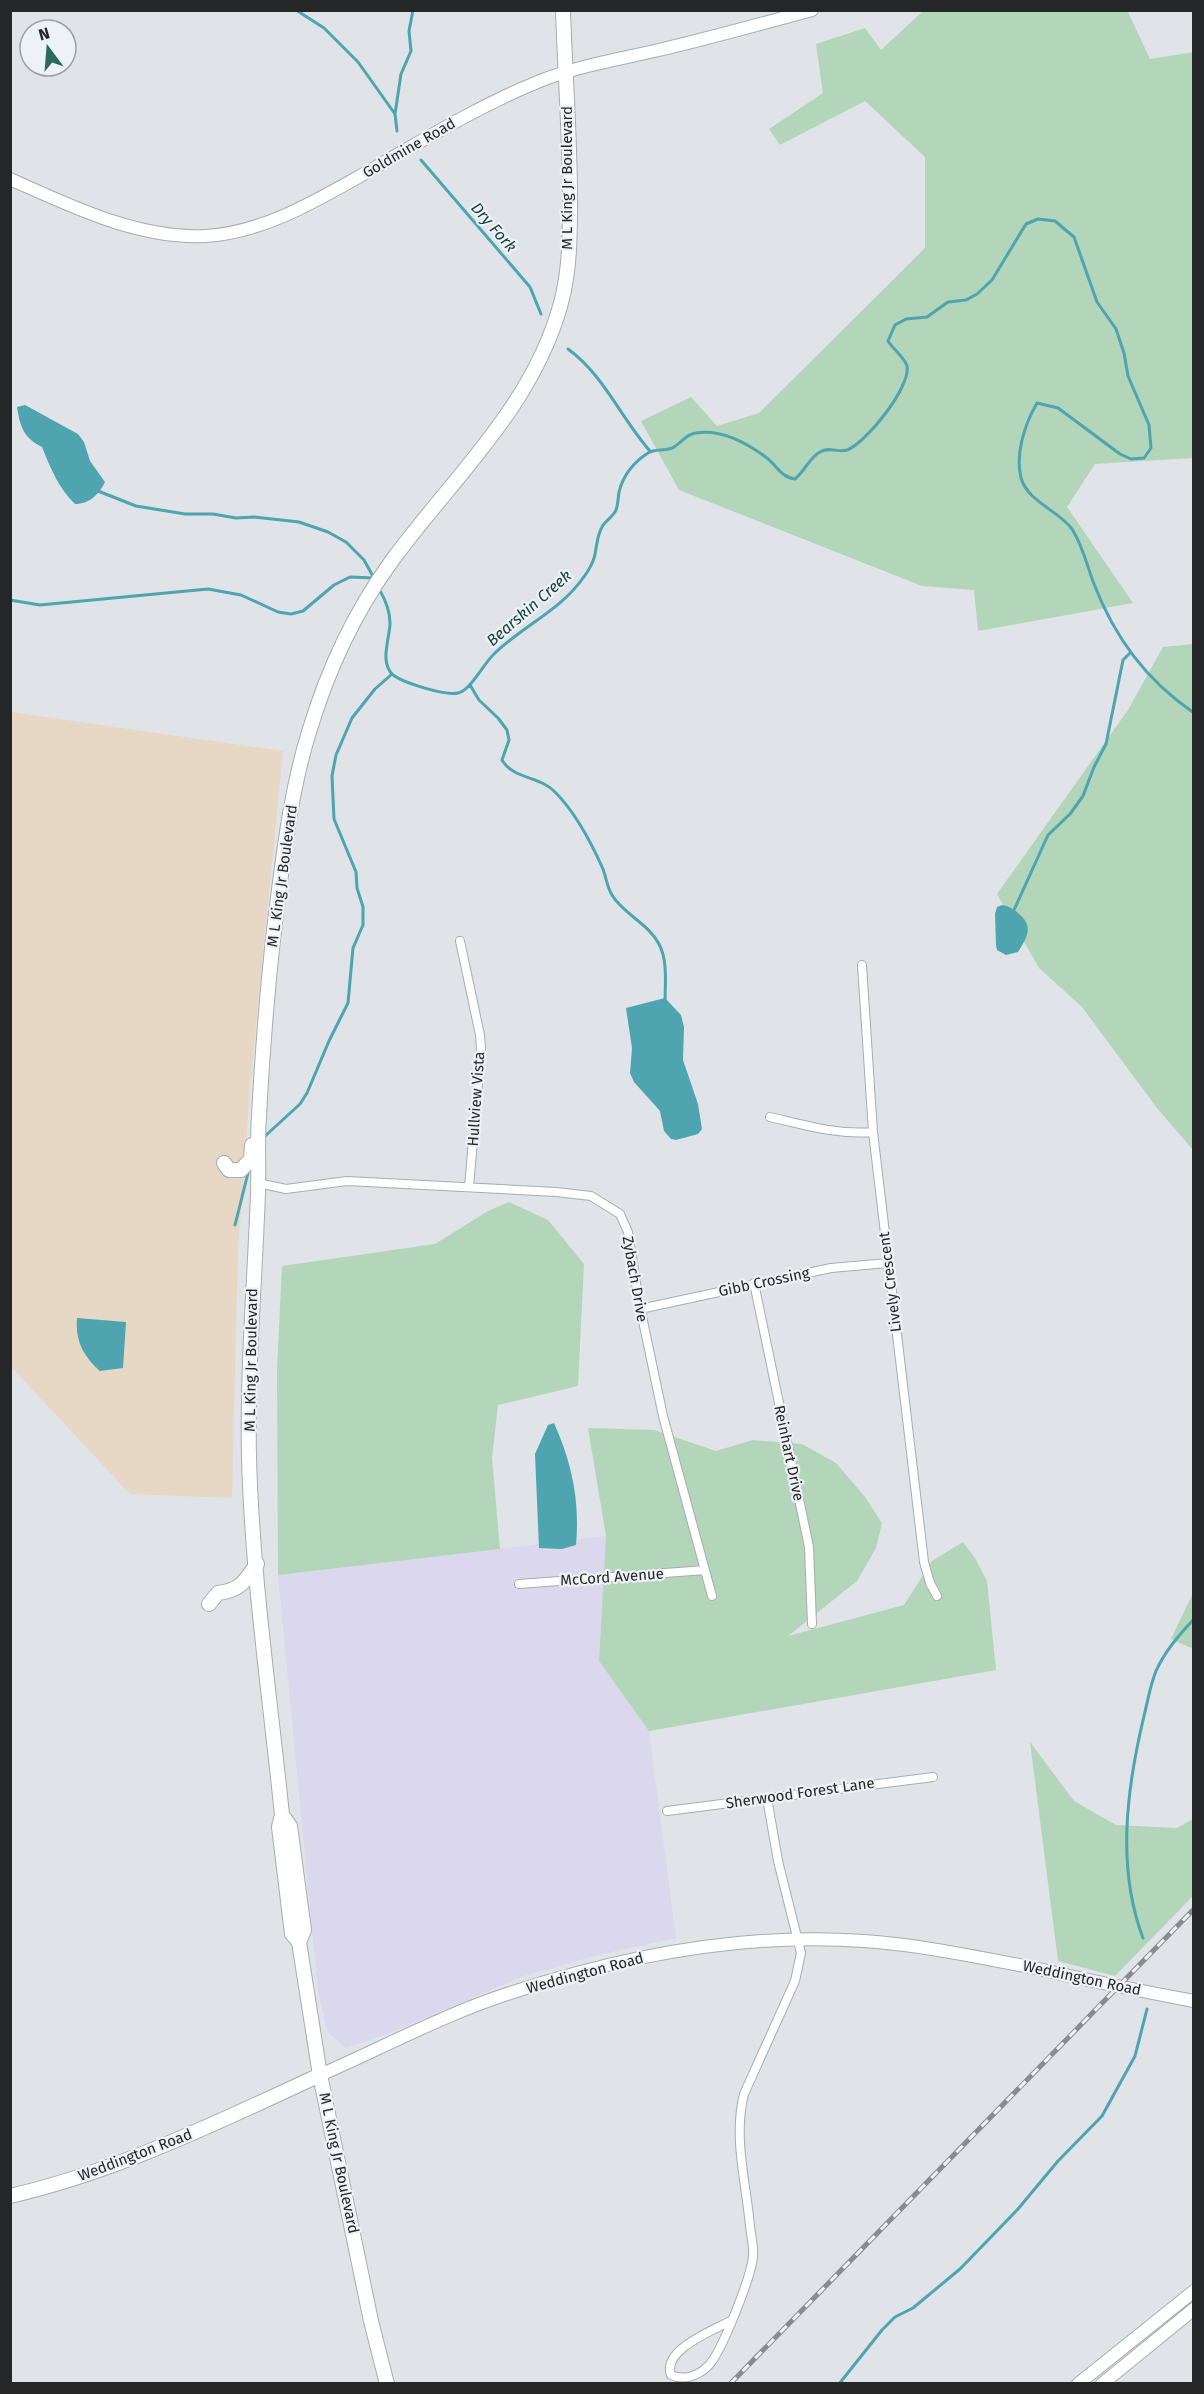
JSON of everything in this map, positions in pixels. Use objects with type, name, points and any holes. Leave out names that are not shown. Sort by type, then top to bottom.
[{"type":"main road","name":"M L King Jr Boulevard","points":[[387,2384],[371,2321],[320,2076],[299,1942],[292,1934],[279,1827],[282,1815],[256,1564],[249,1458],[249,1372],[259,1120],[273,937],[293,794],[310,730],[327,681],[349,632],[392,561],[516,404],[531,378],[555,322],[562,298],[568,254],[570,140],[563,10]]},
{"type":"main road","name":"Goldmine Road","points":[[10,179],[73,207],[129,226],[167,234],[205,236],[234,231],[281,215],[328,194],[506,95],[565,73],[812,10]]},
{"type":"main road","points":[[224,1163],[229,1170],[241,1170],[251,1159],[265,974],[273,937]]},
{"type":"main road","points":[[209,1604],[218,1593],[240,1587],[256,1564]]},
{"type":"main road","name":"Weddington Road","points":[[10,2196],[57,2184],[130,2158],[211,2125],[506,1994],[597,1968],[674,1951],[729,1943],[796,1938],[864,1941],[971,1955],[1194,2001]]},
{"type":"main road","points":[[1081,2382],[1194,2291]]},
{"type":"main road","points":[[1102,2384],[1194,2309]]},
{"type":"street","name":"Hullview Vista","points":[[460,941],[481,1048],[469,1187]]},
{"type":"street","name":"Lively Crescent","points":[[862,965],[873,1132],[888,1263],[924,1562],[930,1583],[937,1596]]},
{"type":"street","points":[[770,1117],[835,1132],[851,1134],[873,1132]]},
{"type":"street","name":"Zybach Drive","points":[[258,1183],[286,1189],[347,1181],[591,1196],[620,1214],[628,1232],[640,1309],[663,1416],[712,1596]]},
{"type":"street","name":"Gibb Crossing","points":[[640,1309],[754,1283],[831,1269],[888,1263]]},
{"type":"street","name":"Reinhart Drive","points":[[754,1283],[808,1547],[812,1624]]},
{"type":"street","name":"McCord Avenue","points":[[519,1584],[705,1570]]},
{"type":"street","name":"Sherwood Forest Lane","points":[[667,1811],[933,1777]]},
{"type":"street","points":[[730,2321],[683,2348],[672,2358],[668,2368],[671,2375],[678,2379],[687,2378],[708,2366],[715,2357],[742,2298],[753,2257],[740,2144],[740,2109],[744,2094],[795,1981],[801,1953],[778,1861],[767,1798]]},
{"type":"shaded area","points":[[11,712],[283,751],[251,1076],[238,1251],[232,1498],[130,1494],[11,1367]]},
{"type":"shaded area","points":[[606,1536],[599,1661],[649,1731],[676,1938],[598,1955],[524,1976],[389,2033],[346,2048],[328,2033],[318,1992],[278,1575]]},
{"type":"green space","points":[[1127,10],[1150,59],[1194,52],[1193,458],[1095,464],[1067,507],[1133,603],[978,631],[974,590],[922,586],[679,490],[641,421],[691,397],[717,426],[759,413],[925,248],[925,157],[865,101],[780,145],[769,129],[823,93],[816,44],[865,28],[881,50],[923,11]]},
{"type":"green space","points":[[1193,644],[1193,1150],[1157,1108],[1082,1007],[1039,968],[997,894],[1128,710],[1163,647]]},
{"type":"green space","points":[[509,1202],[548,1220],[584,1264],[578,1386],[498,1405],[492,1458],[500,1549],[278,1575],[277,1369],[282,1266],[435,1244],[488,1211]]},
{"type":"green space","points":[[588,1428],[654,1430],[716,1451],[753,1440],[802,1444],[836,1463],[865,1497],[882,1523],[876,1548],[857,1581],[788,1636],[904,1605],[932,1561],[963,1542],[975,1558],[987,1581],[996,1670],[649,1731],[599,1661],[606,1536]]},
{"type":"green space","points":[[1193,1593],[1194,1645],[1191,1648],[1171,1639]]},
{"type":"green space","points":[[1030,1742],[1074,1801],[1116,1825],[1177,1828],[1193,1819],[1193,1896],[1115,1976],[1058,1961]]},
{"type":"water","points":[[25,405],[78,434],[84,442],[90,461],[105,482],[93,497],[80,504],[75,504],[64,492],[42,447],[27,436],[21,426],[17,407]]},
{"type":"water","points":[[1002,905],[1017,912],[1024,919],[1028,928],[1018,952],[1006,955],[997,950],[996,945],[995,914],[997,907]]},
{"type":"water","points":[[665,998],[681,1015],[684,1027],[683,1060],[698,1104],[702,1129],[698,1134],[676,1140],[671,1139],[664,1131],[660,1111],[634,1082],[630,1073],[632,1048],[626,1008]]},
{"type":"water","points":[[77,1318],[126,1322],[123,1368],[100,1371],[94,1365],[81,1347],[77,1333]]},
{"type":"water","points":[[554,1423],[570,1468],[577,1513],[576,1545],[562,1549],[539,1548],[535,1454],[548,1425]]},
{"type":"waterway","name":"Dry Fork","points":[[296,10],[324,28],[358,62],[395,114],[397,131]]},
{"type":"waterway","points":[[395,114],[401,74],[411,51],[409,31],[413,10]]},
{"type":"waterway","name":"Dry Fork","points":[[421,160],[530,287],[541,314]]},
{"type":"waterway","name":"Bearskin Creek","points":[[379,589],[389,614],[390,629],[386,657],[389,670],[393,675],[406,682],[435,691],[452,693],[463,691],[494,654],[564,600],[585,576],[593,560],[600,530],[616,510],[623,480],[643,457],[651,452],[671,448],[692,434],[715,433],[733,438],[751,447],[767,458],[783,474],[795,479],[820,452],[847,450],[865,437],[875,426],[902,387],[907,366],[888,341],[895,325],[906,319],[927,317],[948,302],[966,300],[977,294],[992,280],[1026,224],[1038,219],[1055,221],[1074,237],[1097,302],[1116,329],[1124,353],[1128,376],[1149,425],[1151,448],[1144,458],[1131,459],[1120,454],[1058,408],[1037,403],[1022,439],[1019,459],[1021,478],[1030,493],[1072,529],[1082,549],[1102,604],[1122,640],[1161,687],[1194,713]]},
{"type":"waterway","name":"Dry Fork","points":[[568,349],[592,371],[650,451]]},
{"type":"waterway","points":[[98,491],[136,506],[185,514],[213,514],[236,518],[254,517],[299,522],[328,532],[346,542],[364,560],[375,580]]},
{"type":"waterway","name":"Bearskin Creek","points":[[10,600],[40,605],[208,589],[241,595],[278,612],[291,614],[303,611],[334,585],[350,577],[374,578]]},
{"type":"waterway","points":[[1014,910],[1048,835],[1070,814],[1083,796],[1106,744],[1123,660],[1130,653]]},
{"type":"waterway","points":[[264,1137],[300,1104],[307,1093],[348,1003],[353,948],[363,925],[363,907],[357,888],[356,872],[334,819],[332,776],[336,755],[352,718],[375,689],[392,674]]},
{"type":"waterway","points":[[470,685],[479,700],[507,730],[509,740],[502,760],[513,771],[549,787],[563,800],[588,838],[612,895],[622,908],[649,930],[659,944],[665,965],[665,1003]]},
{"type":"waterway","points":[[235,1225],[249,1169]]},
{"type":"waterway","points":[[1143,1938],[1129,1883],[1127,1855],[1127,1827],[1133,1771],[1149,1693],[1156,1671],[1173,1644],[1194,1619]]},
{"type":"waterway","points":[[839,2384],[882,2330],[895,2317],[913,2308],[960,2269],[1102,2116],[1135,2056],[1147,2009]]},
{"type":"railway","points":[[730,2384],[1194,1909]]}]
